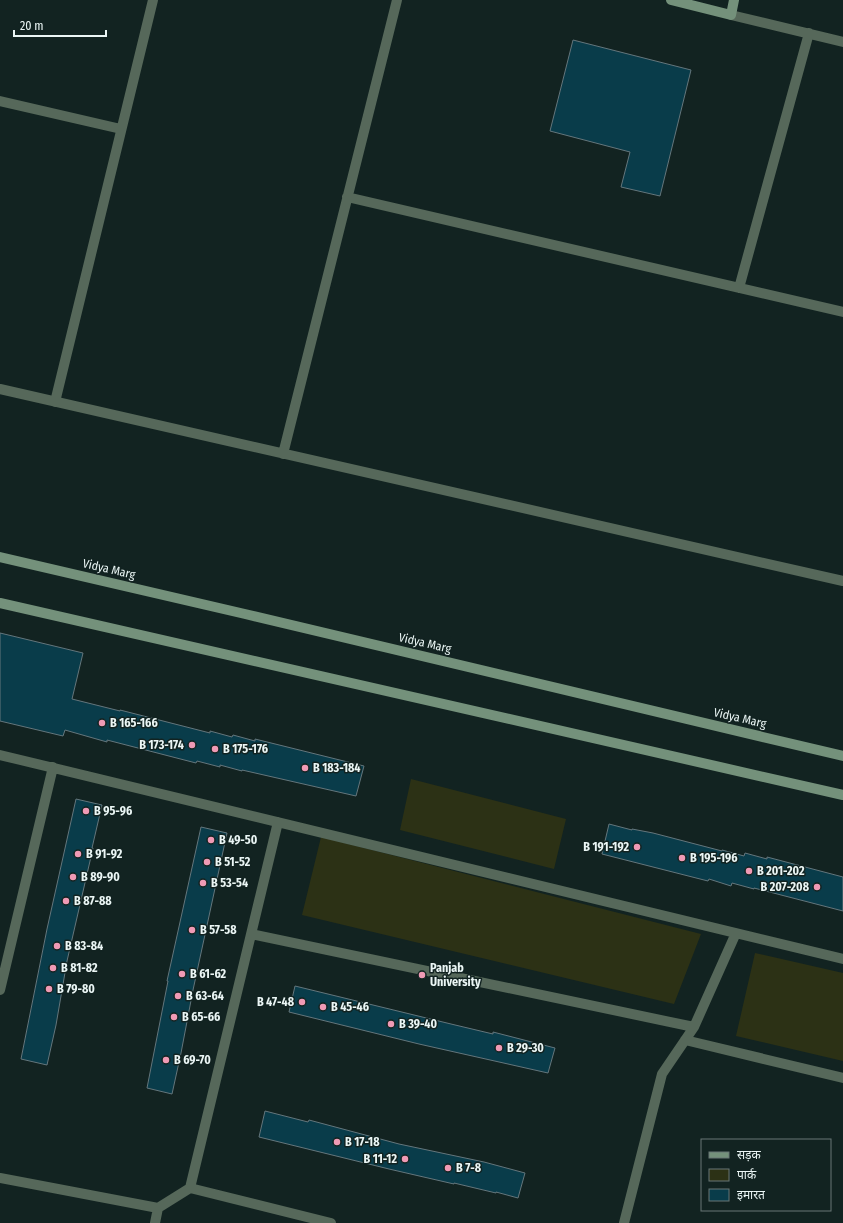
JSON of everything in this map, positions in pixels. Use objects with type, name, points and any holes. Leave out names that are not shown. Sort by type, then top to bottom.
[{"type":"main road","points":[[671,0],[731,15],[734,0]]},
{"type":"main road","name":"Vidya Marg","points":[[0,557],[843,756]]},
{"type":"main road","points":[[0,603],[843,795]]},
{"type":"street","points":[[55,402],[153,0]]},
{"type":"street","points":[[284,454],[397,0]]},
{"type":"street","points":[[731,15],[843,42]]},
{"type":"street","points":[[739,288],[808,33]]},
{"type":"street","points":[[0,101],[121,129]]},
{"type":"street","points":[[347,197],[843,312]]},
{"type":"street","points":[[0,389],[843,581]]},
{"type":"street","points":[[0,755],[843,959]]},
{"type":"street","points":[[0,990],[53,767]]},
{"type":"street","points":[[0,1178],[158,1208],[190,1188],[278,822]]},
{"type":"street","points":[[624,1223],[662,1074],[694,1027],[736,933]]},
{"type":"street","points":[[251,934],[694,1027]]},
{"type":"street","points":[[685,1040],[843,1078]]},
{"type":"street","points":[[190,1188],[331,1223]]},
{"type":"street","points":[[155,1223],[158,1208]]},
{"type":"green space","points":[[411,779],[566,819],[554,869],[400,830]]},
{"type":"green space","points":[[321,837],[701,934],[674,1004],[302,915]]},
{"type":"green space","points":[[755,953],[843,973],[843,1061],[736,1036]]},
{"type":"building","points":[[573,40],[691,70],[660,196],[621,187],[630,152],[550,131]]},
{"type":"building","points":[[0,633],[83,653],[72,699],[210,733],[210,731],[232,737],[233,735],[255,741],[255,739],[364,766],[356,796],[220,765],[220,767],[197,761],[196,763],[107,740],[107,742],[65,730],[63,736],[0,721]]},
{"type":"building","points":[[76,799],[102,805],[67,961],[56,1025],[47,1065],[21,1059],[47,929]]},
{"type":"building","points":[[609,824],[632,830],[653,833],[744,856],[745,853],[767,859],[767,857],[843,877],[843,911],[754,888],[732,883],[731,886],[709,879],[708,881],[602,854]]},
{"type":"building","points":[[201,827],[227,833],[172,1094],[147,1088],[167,981]]},
{"type":"building","points":[[295,986],[555,1048],[548,1073],[419,1044],[289,1012]]},
{"type":"building","points":[[265,1111],[308,1122],[309,1120],[399,1144],[484,1162],[525,1173],[518,1198],[389,1169],[259,1137]]},
{"type":"place","name":"B 165-166","points":[[102,723]]},
{"type":"place","name":"B 173-174","points":[[192,745]]},
{"type":"place","name":"B 175-176","points":[[215,749]]},
{"type":"place","name":"B 183-184","points":[[305,768]]},
{"type":"place","name":"B 95-96","points":[[86,811]]},
{"type":"place","name":"B 49-50","points":[[211,840]]},
{"type":"place","name":"B 191-192","points":[[637,847]]},
{"type":"place","name":"B 91-92","points":[[78,854]]},
{"type":"place","name":"B 195-196","points":[[682,858]]},
{"type":"place","name":"B 51-52","points":[[207,862]]},
{"type":"place","name":"B 201-202","points":[[749,871]]},
{"type":"place","name":"B 89-90","points":[[73,877]]},
{"type":"place","name":"B 53-54","points":[[203,883]]},
{"type":"place","name":"B 207-208","points":[[817,887]]},
{"type":"place","name":"B 87-88","points":[[66,901]]},
{"type":"place","name":"B 57-58","points":[[192,930]]},
{"type":"place","name":"B 83-84","points":[[57,946]]},
{"type":"place","name":"B 81-82","points":[[53,968]]},
{"type":"place","name":"B 61-62","points":[[182,974]]},
{"type":"place","name":"Panjab University","points":[[422,975]]},
{"type":"place","name":"B 79-80","points":[[49,989]]},
{"type":"place","name":"B 63-64","points":[[178,996]]},
{"type":"place","name":"B 47-48","points":[[302,1002]]},
{"type":"place","name":"B 45-46","points":[[323,1007]]},
{"type":"place","name":"B 65-66","points":[[174,1017]]},
{"type":"place","name":"B 39-40","points":[[391,1024]]},
{"type":"place","name":"B 29-30","points":[[499,1048]]},
{"type":"place","name":"B 69-70","points":[[166,1060]]},
{"type":"place","name":"B 17-18","points":[[337,1142]]},
{"type":"place","name":"B 11-12","points":[[405,1159]]},
{"type":"place","name":"B 7-8","points":[[448,1168]]}]
